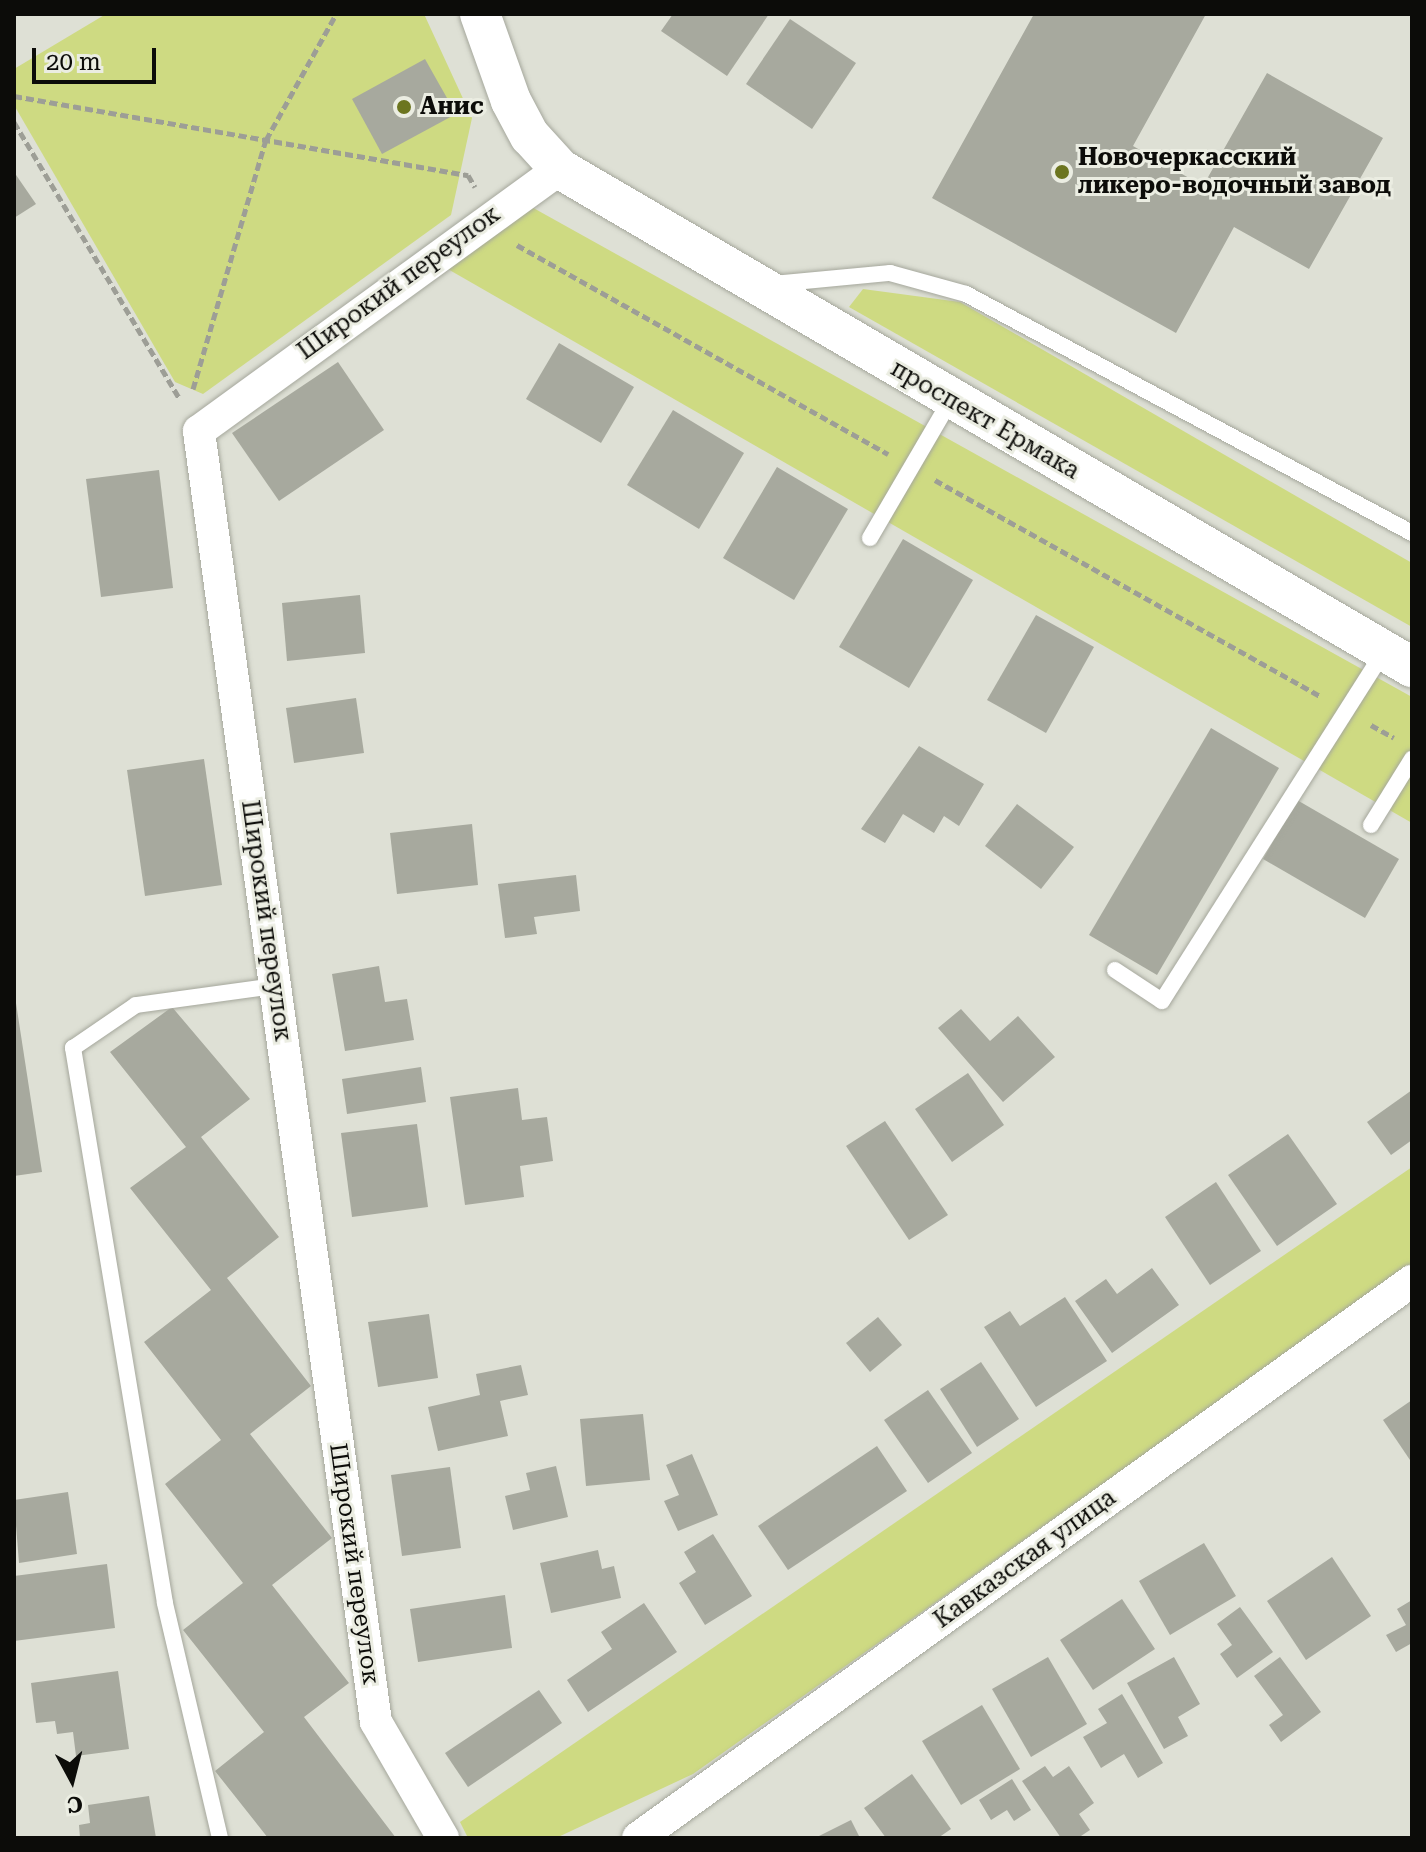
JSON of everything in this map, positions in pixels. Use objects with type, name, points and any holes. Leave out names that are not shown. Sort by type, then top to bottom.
[{"type":"street","points":[[480,14],[517,112],[560,169]]},
{"type":"street","name":"Широкий переулок","points":[[443,1838],[376,1722],[199,431],[490,213],[560,169]]},
{"type":"street","name":"проспект Ермака","points":[[560,169],[753,286],[1398,659]]},
{"type":"street","name":"Кавказская улица","points":[[638,1838],[1412,1281]]},
{"type":"lane","points":[[753,286],[890,273],[966,294],[1412,533]]},
{"type":"lane","points":[[870,538],[950,401]]},
{"type":"lane","points":[[1115,970],[1162,1001],[1346,711],[1398,659]]},
{"type":"lane","points":[[1371,825],[1412,759]]},
{"type":"lane","points":[[220,1838],[165,1603],[73,1048],[136,1005],[275,986]]},
{"type":"path","points":[[14,122],[186,410],[266,140],[336,14]]},
{"type":"path","points":[[14,96],[468,175],[503,238],[1399,741]]},
{"type":"green space","points":[[106,14],[424,14],[472,118],[451,215],[203,394],[175,382],[14,105],[14,69]]},
{"type":"green space","points":[[528,205],[1412,697],[1412,823],[446,268]]},
{"type":"green space","points":[[863,289],[960,302],[1412,563],[1412,627],[849,307]]},
{"type":"green space","points":[[1412,1167],[1412,1265],[693,1774],[556,1838],[468,1838],[460,1822]]},
{"type":"building","points":[[673,14],[769,14],[727,76],[661,31]]},
{"type":"building","name":"Новочеркасский ликеро-водочный завод","points":[[1034,14],[1206,14],[1133,146],[1203,186],[1267,73],[1383,138],[1309,269],[1234,227],[1176,333],[932,198]]},
{"type":"building","points":[[790,19],[856,63],[812,129],[746,84]]},
{"type":"building","name":"Анис","points":[[425,59],[456,114],[382,154],[352,99]]},
{"type":"building","points":[[14,172],[36,204],[14,218]]},
{"type":"building","points":[[559,343],[634,387],[601,443],[526,399]]},
{"type":"building","points":[[338,362],[384,430],[279,501],[232,433]]},
{"type":"building","points":[[673,410],[744,453],[699,529],[627,485]]},
{"type":"building","points":[[777,467],[848,509],[794,600],[723,558]]},
{"type":"building","points":[[159,470],[173,588],[101,597],[86,479]]},
{"type":"building","points":[[903,539],[973,580],[909,688],[839,647]]},
{"type":"building","points":[[360,595],[365,653],[287,661],[282,603]]},
{"type":"building","points":[[1036,615],[1094,647],[1046,733],[987,700]]},
{"type":"building","points":[[356,698],[364,753],[294,763],[286,708]]},
{"type":"building","points":[[1211,728],[1279,768],[1157,975],[1089,935]]},
{"type":"building","points":[[919,746],[984,784],[959,826],[944,816],[934,833],[903,814],[885,843],[861,829]]},
{"type":"building","points":[[204,759],[222,885],[145,896],[127,770]]},
{"type":"building","points":[[1297,800],[1399,859],[1365,918],[1263,859]]},
{"type":"building","points":[[1017,804],[1074,847],[1041,889],[985,846]]},
{"type":"building","points":[[472,824],[478,885],[397,894],[390,833]]},
{"type":"building","points":[[576,875],[580,911],[534,917],[537,934],[505,938],[498,884]]},
{"type":"building","points":[[379,966],[385,1002],[407,999],[414,1040],[345,1051],[332,974]]},
{"type":"building","points":[[14,990],[42,1172],[14,1176]]},
{"type":"building","points":[[172,1007],[250,1099],[201,1137],[279,1237],[227,1278],[311,1386],[250,1434],[332,1538],[272,1585],[349,1683],[304,1717],[396,1838],[268,1838],[215,1771],[264,1732],[183,1630],[243,1583],[165,1484],[221,1440],[144,1342],[211,1290],[130,1188],[186,1147],[110,1052]]},
{"type":"building","points":[[961,1009],[990,1041],[1018,1016],[1055,1057],[1003,1102],[938,1028]]},
{"type":"building","points":[[421,1067],[426,1102],[347,1114],[342,1079]]},
{"type":"building","points":[[968,1073],[1004,1125],[952,1162],[915,1109]]},
{"type":"building","points":[[518,1088],[522,1120],[547,1117],[553,1161],[520,1166],[524,1197],[465,1205],[450,1097]]},
{"type":"building","points":[[1412,1090],[1412,1140],[1391,1155],[1367,1122]]},
{"type":"building","points":[[885,1121],[948,1215],[909,1240],[846,1146]]},
{"type":"building","points":[[417,1124],[428,1207],[352,1217],[341,1133]]},
{"type":"building","points":[[1288,1134],[1337,1204],[1277,1246],[1228,1175]]},
{"type":"building","points":[[1216,1182],[1261,1251],[1210,1285],[1165,1217]]},
{"type":"building","points":[[1152,1268],[1179,1305],[1112,1353],[1075,1301],[1106,1279],[1117,1294]]},
{"type":"building","points":[[1065,1297],[1107,1361],[1036,1407],[984,1327],[1010,1311],[1020,1326]]},
{"type":"building","points":[[429,1314],[438,1378],[378,1387],[368,1322]]},
{"type":"building","points":[[878,1317],[902,1345],[870,1372],[846,1343]]},
{"type":"building","points":[[981,1362],[1019,1419],[977,1447],[940,1389]]},
{"type":"building","points":[[521,1365],[528,1395],[500,1401],[508,1436],[438,1451],[428,1407],[480,1395],[476,1374]]},
{"type":"building","points":[[928,1390],[972,1453],[928,1483],[884,1420]]},
{"type":"building","points":[[1412,1400],[1412,1463],[1383,1420]]},
{"type":"building","points":[[643,1414],[650,1480],[586,1486],[580,1419]]},
{"type":"building","points":[[877,1446],[907,1491],[788,1570],[758,1526]]},
{"type":"building","points":[[692,1454],[718,1515],[678,1531],[664,1501],[679,1495],[666,1465]]},
{"type":"building","points":[[556,1466],[568,1517],[513,1530],[505,1496],[530,1490],[526,1473]]},
{"type":"building","points":[[450,1467],[461,1548],[402,1556],[391,1475]]},
{"type":"building","points":[[68,1492],[77,1554],[19,1563],[14,1500]]},
{"type":"building","points":[[713,1534],[752,1596],[705,1625],[679,1583],[696,1572],[684,1552]]},
{"type":"building","points":[[1204,1543],[1236,1596],[1170,1635],[1139,1581]]},
{"type":"building","points":[[598,1550],[602,1569],[614,1566],[621,1598],[551,1613],[540,1563]]},
{"type":"building","points":[[1332,1557],[1371,1616],[1306,1660],[1267,1601]]},
{"type":"building","points":[[107,1564],[115,1628],[14,1641],[14,1576]]},
{"type":"building","points":[[505,1595],[512,1648],[418,1662],[410,1609]]},
{"type":"building","points":[[1122,1599],[1155,1649],[1093,1690],[1060,1640]]},
{"type":"building","points":[[1412,1600],[1412,1643],[1396,1652],[1386,1635],[1406,1625],[1397,1609]]},
{"type":"building","points":[[644,1603],[677,1652],[588,1712],[567,1680],[612,1649],[601,1632]]},
{"type":"building","points":[[1240,1607],[1273,1652],[1237,1678],[1220,1654],[1232,1645],[1217,1624]]},
{"type":"building","points":[[1048,1657],[1087,1724],[1031,1757],[992,1689]]},
{"type":"building","points":[[1174,1657],[1200,1704],[1178,1717],[1188,1736],[1164,1749],[1127,1683]]},
{"type":"building","points":[[1280,1657],[1321,1712],[1281,1742],[1269,1725],[1283,1715],[1254,1676]]},
{"type":"building","points":[[118,1671],[129,1749],[76,1756],[73,1732],[57,1734],[55,1721],[36,1723],[31,1683]]},
{"type":"building","points":[[539,1690],[562,1723],[468,1787],[445,1753]]},
{"type":"building","points":[[1122,1694],[1163,1763],[1138,1778],[1124,1754],[1101,1768],[1083,1737],[1107,1723],[1098,1709]]},
{"type":"building","points":[[982,1705],[1020,1769],[961,1805],[922,1741]]},
{"type":"building","points":[[1045,1766],[1053,1777],[1069,1766],[1094,1803],[1079,1814],[1090,1830],[1078,1838],[1061,1838],[1022,1781]]},
{"type":"building","points":[[912,1774],[951,1829],[938,1838],[886,1838],[864,1808]]},
{"type":"building","points":[[1012,1779],[1031,1810],[1014,1821],[1007,1810],[991,1820],[979,1800]]},
{"type":"building","points":[[149,1796],[156,1838],[80,1838],[79,1825],[90,1823],[88,1805]]},
{"type":"building","points":[[851,1820],[860,1838],[815,1838]]},
{"type":"place","name":"Анис","points":[[404,107]]},
{"type":"place","name":"Новочеркасский ликеро-водочный завод","points":[[1062,172]]}]
